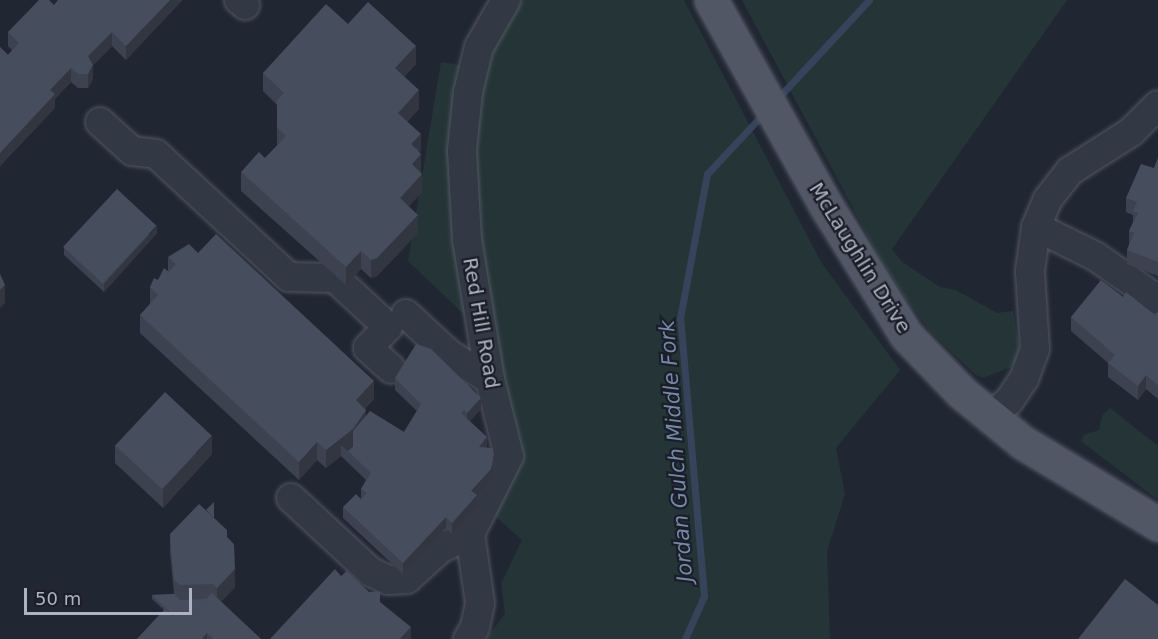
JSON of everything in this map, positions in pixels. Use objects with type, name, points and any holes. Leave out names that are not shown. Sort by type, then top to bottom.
[{"type":"main road","name":"McLaughlin Drive","points":[[711,0],[828,209],[906,335],[954,385],[1041,455],[1158,524]]},
{"type":"street","name":"Red Hill Road","points":[[470,534],[509,456],[490,380],[467,240],[462,150],[468,92],[479,47],[506,0]]},
{"type":"street","points":[[992,417],[1009,401],[1024,379],[1035,349],[1030,272],[1036,227],[1048,199],[1070,171],[1131,132],[1158,105]]},
{"type":"street","points":[[100,122],[132,151],[156,154],[289,277],[335,278],[388,327],[368,348],[392,369]]},
{"type":"street","points":[[1036,227],[1095,256],[1158,300]]},
{"type":"street","points":[[406,314],[449,354],[490,380]]},
{"type":"street","points":[[291,498],[371,572],[388,580],[400,580],[418,573],[454,539],[470,534],[480,603],[475,627],[468,639]]},
{"type":"shaded area","points":[[523,0],[684,0],[821,262],[900,370],[836,448],[845,494],[827,551],[830,639],[486,639],[505,614],[501,584],[522,540],[493,514],[522,445],[494,343],[408,261],[441,62],[483,69],[500,28]]},
{"type":"shaded area","points":[[742,0],[1067,0],[892,249],[902,262],[940,287],[956,290],[997,313],[1013,311],[1021,357],[1011,367],[983,378],[976,375],[931,332],[906,299],[876,251]]},
{"type":"shaded area","points":[[1110,408],[1158,446],[1158,500],[1081,441],[1084,435],[1099,430],[1102,416]]},
{"type":"building","points":[[39,0],[49,0],[54,5],[58,0],[170,0],[126,46],[112,32],[88,56],[93,65],[88,74],[78,74],[71,68],[50,90],[55,94],[0,153],[0,47],[8,55],[19,43],[8,32]]},
{"type":"building","points":[[368,2],[416,46],[395,68],[419,90],[398,113],[421,134],[411,144],[421,154],[412,164],[422,174],[400,198],[418,215],[377,258],[371,260],[361,251],[346,267],[241,172],[259,152],[265,158],[286,136],[277,127],[277,100],[284,93],[263,73],[326,4],[348,24]]},
{"type":"building","points":[[1158,158],[1158,262],[1127,250],[1134,233],[1129,231],[1138,213],[1133,211],[1137,202],[1126,198],[1141,164],[1154,168]]},
{"type":"building","points":[[117,189],[156,226],[103,284],[63,247]]},
{"type":"building","points":[[216,234],[374,381],[356,400],[366,410],[353,429],[326,450],[317,442],[299,462],[140,315],[158,295],[150,287],[154,278],[158,280],[164,268],[169,272],[176,264],[168,257],[189,244],[198,253]]},
{"type":"building","points":[[0,274],[5,285],[0,290]]},
{"type":"building","points":[[1101,280],[1123,297],[1126,292],[1155,315],[1158,313],[1158,385],[1146,375],[1138,386],[1108,363],[1115,355],[1071,317]]},
{"type":"building","points":[[416,344],[431,349],[481,398],[467,413],[464,410],[461,413],[487,437],[479,447],[493,448],[493,460],[491,469],[471,491],[477,495],[452,523],[446,517],[403,563],[343,507],[356,494],[361,499],[367,493],[361,489],[371,473],[348,451],[353,447],[353,431],[370,411],[404,432],[421,404],[395,378]]},
{"type":"building","points":[[165,392],[212,436],[162,489],[115,445]]},
{"type":"building","points":[[214,502],[214,518],[206,510]]},
{"type":"building","points":[[199,504],[227,530],[227,537],[234,544],[235,569],[217,588],[213,584],[180,585],[174,580],[170,534]]},
{"type":"building","points":[[335,569],[341,576],[347,571],[369,592],[380,591],[380,602],[411,627],[400,639],[270,639]]},
{"type":"building","points":[[1125,579],[1158,605],[1158,639],[1078,639]]},
{"type":"building","points":[[212,593],[261,639],[214,639],[207,633],[202,639],[137,639],[165,609],[173,616],[180,608],[190,617]]},
{"type":"building","points":[[174,594],[180,600],[207,599],[190,617],[180,608],[173,615],[152,595]]},
{"type":"waterway","name":"Jordan Gulch Middle Fork","points":[[777,99],[869,0]]},
{"type":"waterway","name":"Jordan Gulch Middle Fork","points":[[685,639],[704,596],[680,318],[707,174],[763,114]]}]
